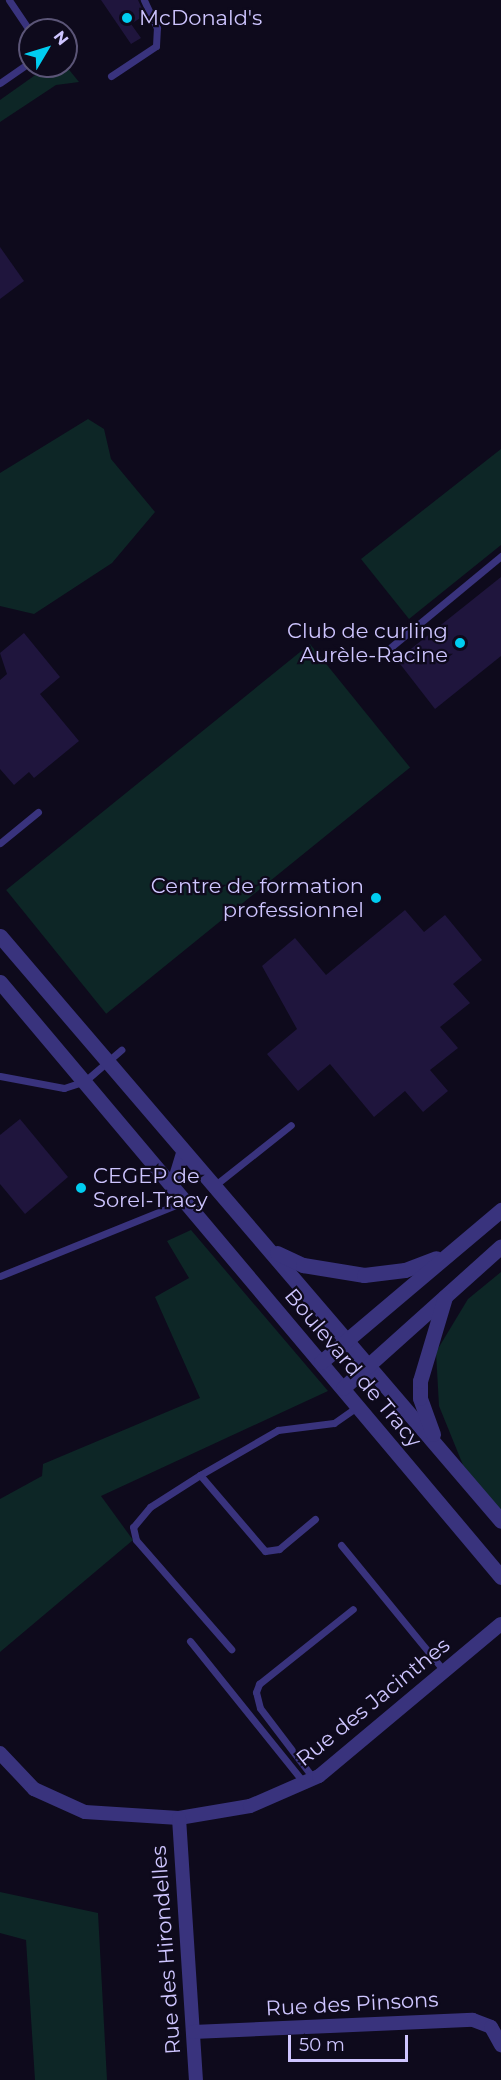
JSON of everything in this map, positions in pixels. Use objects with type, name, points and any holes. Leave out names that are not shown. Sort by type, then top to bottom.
[{"type":"street","name":"Boulevard de Tracy","points":[[0,936],[109,1060],[184,1151],[501,1521]]},
{"type":"street","name":"Boulevard de Tracy","points":[[0,982],[501,1577]]},
{"type":"street","points":[[173,1186],[184,1151]]},
{"type":"street","points":[[321,1362],[501,1210]]},
{"type":"street","points":[[343,1388],[369,1366],[449,1288],[501,1246]]},
{"type":"street","points":[[271,1250],[303,1265],[364,1275],[405,1270],[455,1249]]},
{"type":"street","points":[[446,1455],[428,1424],[420,1381],[429,1337],[449,1288]]},
{"type":"street","name":"Rue des Jacinthes","points":[[0,1753],[34,1789],[60,1804],[117,1816],[179,1818],[250,1806],[310,1781],[501,1624]]},
{"type":"street","name":"Rue des Hirondelles","points":[[179,1818],[196,2080]]},
{"type":"street","name":"Rue des Pinsons","points":[[193,2032],[473,2020],[491,2027],[501,2045]]},
{"type":"lane","points":[[9,0],[21,18]]},
{"type":"lane","points":[[111,76],[156,46],[157,28],[144,0]]},
{"type":"lane","points":[[0,83],[18,70]]},
{"type":"lane","points":[[391,647],[501,556]]},
{"type":"lane","points":[[0,843],[38,812]]},
{"type":"lane","points":[[0,1076],[64,1088],[85,1081],[121,1050]]},
{"type":"lane","points":[[214,1186],[291,1125]]},
{"type":"lane","points":[[0,1276],[186,1201]]},
{"type":"lane","points":[[231,1649],[136,1540],[133,1527],[150,1507],[278,1430],[334,1423],[358,1406]]},
{"type":"lane","points":[[200,1476],[265,1551],[279,1549],[315,1519]]},
{"type":"lane","points":[[340,1545],[444,1671]]},
{"type":"lane","points":[[310,1781],[260,1708],[256,1692],[259,1684],[353,1609]]},
{"type":"lane","points":[[190,1641],[310,1781]]},
{"type":"green space","points":[[31,78],[76,78],[79,82],[56,85],[0,122],[0,100]]},
{"type":"green space","points":[[88,419],[104,429],[111,459],[155,512],[112,563],[34,614],[0,606],[0,473]]},
{"type":"green space","points":[[501,449],[501,545],[409,619],[361,559]]},
{"type":"green space","points":[[310,644],[410,768],[106,1014],[6,890]]},
{"type":"green space","points":[[191,1230],[328,1391],[101,1496],[133,1540],[0,1652],[0,1499],[42,1476],[43,1464],[200,1398],[155,1297],[189,1278],[167,1241]]},
{"type":"green space","points":[[501,1272],[501,1515],[463,1465],[439,1406],[436,1352],[468,1299]]},
{"type":"green space","points":[[0,1892],[98,1913],[107,2080],[35,2080],[26,1940],[0,1933]]},
{"type":"building","name":"McDonald's","points":[[101,0],[138,0],[145,15],[131,24],[141,38],[131,44]]},
{"type":"building","points":[[0,247],[24,281],[0,299]]},
{"type":"building","name":"Club de curling Aurèle-Racine","points":[[501,577],[501,656],[435,709],[397,660]]},
{"type":"building","points":[[24,633],[60,677],[40,694],[79,741],[34,778],[29,772],[14,785],[0,769],[0,680],[7,674],[0,653]]},
{"type":"building","name":"Centre de formation professionnel","points":[[405,910],[424,932],[445,915],[482,960],[453,984],[470,1003],[440,1027],[458,1048],[430,1070],[448,1091],[423,1112],[405,1091],[374,1117],[330,1064],[298,1091],[267,1054],[297,1029],[262,966],[295,938],[326,975]]},
{"type":"building","points":[[20,1119],[68,1177],[25,1214],[0,1184],[0,1135]]},
{"type":"place","name":"McDonald's","points":[[127,18]]},
{"type":"place","name":"Club de curling Aurèle-Racine","points":[[460,643]]},
{"type":"place","name":"Centre de formation professionnel","points":[[376,898]]},
{"type":"place","name":"CEGEP de Sorel-Tracy","points":[[81,1188]]}]
